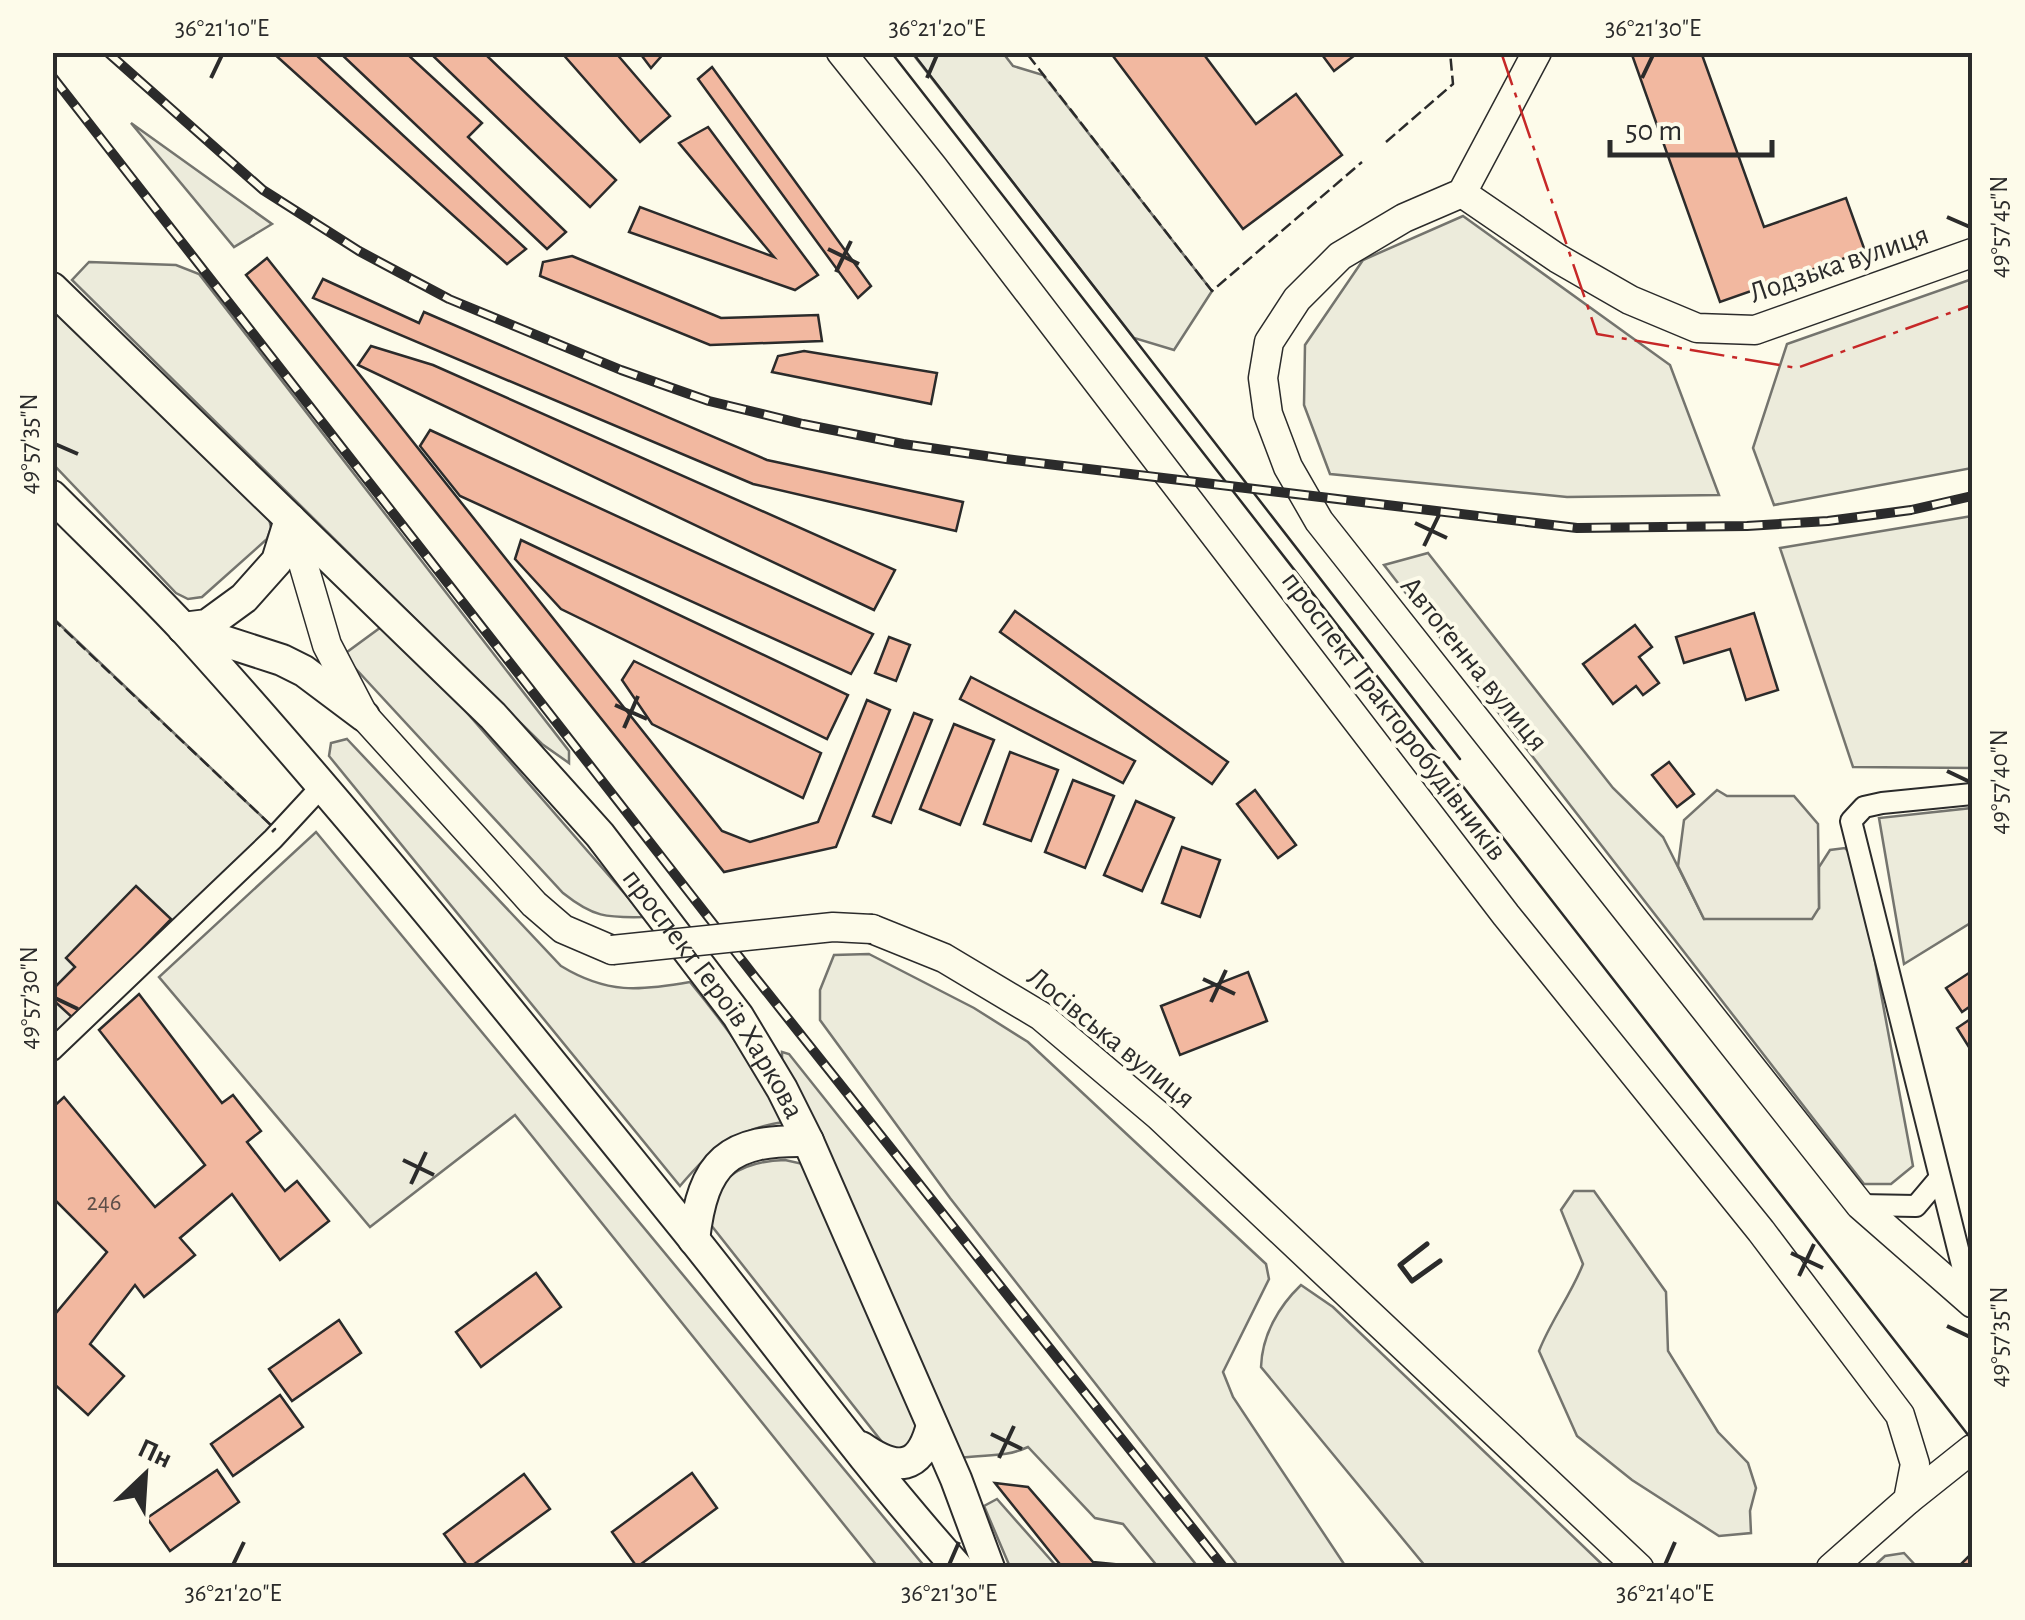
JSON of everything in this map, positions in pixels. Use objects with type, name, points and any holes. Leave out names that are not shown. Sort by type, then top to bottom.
[{"type":"main road","name":"проспект Тракторобудівників","points":[[841,52],[1506,915],[1761,1231],[1900,1415],[1915,1464],[1908,1500]]},
{"type":"main road","points":[[1462,193],[1537,52]]},
{"type":"main road","name":"Лодзька вулиця","points":[[1462,193],[1557,258],[1630,300],[1697,328],[1754,330],[1972,253]]},
{"type":"main road","name":"Автоґенна вулиця","points":[[1462,193],[1404,218],[1340,256],[1317,276],[1281,319],[1270,342],[1262,378],[1275,440],[1318,521],[1860,1205],[1972,1303]]},
{"type":"main road","name":"проспект Героїв Харкова","points":[[52,288],[492,716],[600,836],[738,1016],[808,1141],[932,1425],[989,1568]]},
{"type":"main road","points":[[52,496],[183,628],[322,786],[514,1015],[846,1436],[958,1568]]},
{"type":"main road","points":[[183,628],[207,625],[244,598],[278,561],[290,519]]},
{"type":"main road","name":"Лосівська вулиця","points":[[290,519],[327,646],[364,716],[534,904],[562,929],[612,950],[833,926],[872,929],[944,958],[1041,1016],[1159,1116],[1639,1568]]},
{"type":"main road","points":[[183,628],[282,660],[364,716]]},
{"type":"main road","points":[[694,1240],[702,1193],[713,1171],[729,1156],[746,1146],[778,1140],[808,1141]]},
{"type":"main road","points":[[846,1436],[881,1459],[904,1464],[922,1451],[932,1425]]},
{"type":"main road","points":[[1831,1568],[1972,1449]]},
{"type":"street","points":[[52,1050],[273,839],[322,786]]},
{"type":"street","points":[[1972,794],[1882,802],[1864,807],[1852,821],[1938,1180],[1972,1303]]},
{"type":"street","points":[[1860,1205],[1916,1206],[1938,1180]]},
{"type":"shaded area","points":[[912,53],[1003,53],[1013,66],[1043,75],[1212,291],[1174,350],[1134,338]]},
{"type":"shaded area","points":[[131,123],[272,224],[234,247]]},
{"type":"shaded area","points":[[1463,216],[1670,365],[1719,495],[1567,497],[1330,474],[1304,405],[1305,345],[1363,260]]},
{"type":"shaded area","points":[[89,262],[176,265],[199,274],[569,751],[569,763],[542,744],[72,280]]},
{"type":"shaded area","points":[[1972,279],[1972,468],[1774,505],[1753,448],[1787,344]]},
{"type":"shaded area","points":[[52,303],[268,513],[271,528],[267,539],[202,597],[188,599],[176,593],[53,464]]},
{"type":"shaded area","points":[[1972,516],[1972,768],[1853,767],[1780,548]]},
{"type":"shaded area","points":[[1428,553],[1613,788],[1663,837],[1704,919],[1819,908],[1819,867],[1830,850],[1845,848],[1856,859],[1913,1166],[1891,1184],[1864,1184],[1384,565]]},
{"type":"shaded area","points":[[53,618],[275,829],[52,1051]]},
{"type":"shaded area","points":[[388,622],[645,917],[601,914],[563,893],[343,655]]},
{"type":"shaded area","points":[[347,739],[561,966],[593,982],[624,988],[690,982],[741,1049],[783,1122],[750,1130],[725,1143],[680,1186],[329,756],[331,743]]},
{"type":"shaded area","points":[[1717,790],[1727,796],[1794,796],[1818,824],[1819,908],[1812,919],[1704,919],[1678,866],[1684,820]]},
{"type":"shaded area","points":[[1972,808],[1972,922],[1904,964],[1879,818]]},
{"type":"shaded area","points":[[316,832],[925,1567],[878,1567],[515,1115],[370,1227],[159,977]]},
{"type":"shaded area","points":[[869,954],[974,1008],[1028,1042],[1266,1264],[1269,1279],[1223,1372],[1233,1397],[1346,1567],[1239,1567],[950,1198],[820,1020],[820,990],[834,955]]},
{"type":"shaded area","points":[[782,1052],[789,1054],[1198,1567],[1158,1567],[1123,1524],[1095,1518],[1028,1447],[961,1458],[782,1061]]},
{"type":"shaded area","points":[[785,1160],[803,1164],[920,1429],[909,1452],[886,1447],[711,1225],[715,1195],[731,1175],[756,1164]]},
{"type":"shaded area","points":[[1574,1191],[1594,1191],[1666,1292],[1668,1351],[1718,1432],[1748,1463],[1756,1488],[1750,1511],[1751,1533],[1719,1536],[1632,1480],[1577,1436],[1539,1351],[1583,1264],[1561,1210]]},
{"type":"shaded area","points":[[1301,1285],[1333,1307],[1605,1567],[1426,1567],[1261,1367],[1273,1322]]},
{"type":"shaded area","points":[[997,1499],[1057,1567],[1010,1567],[984,1506]]},
{"type":"shaded area","points":[[1904,1553],[1917,1567],[1873,1567],[1885,1556]]},
{"type":"building","points":[[272,52],[313,52],[526,249],[507,264]]},
{"type":"building","points":[[339,52],[405,52],[482,123],[468,137],[566,232],[547,249]]},
{"type":"building","points":[[429,52],[483,52],[616,180],[590,207]]},
{"type":"building","points":[[561,52],[615,52],[670,116],[640,142]]},
{"type":"building","points":[[639,52],[665,52],[651,68]]},
{"type":"building","points":[[1110,52],[1202,52],[1256,124],[1296,94],[1342,155],[1243,229]]},
{"type":"building","points":[[1320,52],[1359,52],[1334,71]]},
{"type":"building","points":[[1631,52],[1701,52],[1764,227],[1846,198],[1865,251],[1720,302]]},
{"type":"building","points":[[712,67],[871,286],[858,298],[698,79]]},
{"type":"building","points":[[708,127],[818,275],[795,290],[629,232],[640,207],[774,257],[679,143]]},
{"type":"building","points":[[572,256],[721,318],[818,315],[822,341],[710,345],[540,276],[543,262]]},
{"type":"building","points":[[267,258],[722,831],[750,842],[818,822],[867,700],[890,710],[836,847],[724,872],[246,275]]},
{"type":"building","points":[[323,279],[419,323],[424,312],[767,460],[963,502],[956,531],[753,484],[313,298]]},
{"type":"building","points":[[371,346],[433,365],[895,570],[874,610],[358,365]]},
{"type":"building","points":[[804,351],[937,373],[931,404],[772,372],[778,356]]},
{"type":"building","points":[[430,430],[873,634],[851,674],[460,496],[420,446]]},
{"type":"building","points":[[521,540],[848,695],[827,739],[561,609],[515,559]]},
{"type":"building","points":[[1015,611],[1228,762],[1212,784],[1000,632]]},
{"type":"building","points":[[1754,613],[1778,690],[1746,700],[1730,649],[1684,663],[1676,637]]},
{"type":"building","points":[[1635,625],[1652,647],[1639,657],[1659,683],[1643,695],[1636,686],[1613,704],[1583,664]]},
{"type":"building","points":[[889,637],[910,645],[896,681],[875,673]]},
{"type":"building","points":[[634,661],[821,753],[803,798],[652,724],[622,680]]},
{"type":"building","points":[[971,677],[1135,761],[1123,783],[960,699]]},
{"type":"building","points":[[914,713],[932,720],[891,823],[873,816]]},
{"type":"building","points":[[954,724],[994,740],[960,825],[920,809]]},
{"type":"building","points":[[1010,752],[1058,770],[1031,841],[984,824]]},
{"type":"building","points":[[1669,762],[1694,794],[1677,807],[1652,775]]},
{"type":"building","points":[[1073,780],[1114,796],[1085,868],[1045,852]]},
{"type":"building","points":[[1255,790],[1296,845],[1278,858],[1237,804]]},
{"type":"building","points":[[1136,801],[1174,818],[1142,891],[1104,875]]},
{"type":"building","points":[[1182,847],[1220,860],[1200,917],[1162,903]]},
{"type":"building","points":[[136,886],[171,919],[74,1019],[52,999],[52,990],[75,967],[66,958]]},
{"type":"building","points":[[1972,971],[1972,1005],[1962,1012],[1946,988]]},
{"type":"building","points":[[1248,972],[1267,1021],[1180,1055],[1161,1006]]},
{"type":"building","points":[[139,994],[222,1103],[233,1095],[261,1131],[247,1142],[285,1191],[297,1181],[329,1221],[280,1260],[232,1194],[180,1238],[195,1255],[144,1297],[135,1285],[90,1344],[124,1376],[88,1415],[52,1382],[52,1310],[56,1313],[107,1252],[52,1197],[52,1108],[64,1097],[155,1207],[205,1165],[99,1030]]},
{"type":"building","points":[[1972,1018],[1972,1052],[1957,1028]]},
{"type":"building","points":[[536,1273],[561,1307],[481,1367],[456,1332]]},
{"type":"building","points":[[339,1320],[361,1353],[292,1401],[269,1369]]},
{"type":"building","points":[[280,1395],[303,1427],[233,1476],[211,1444]]},
{"type":"building","points":[[217,1470],[239,1502],[170,1551],[147,1518]]},
{"type":"building","points":[[692,1473],[717,1508],[637,1567],[612,1532]]},
{"type":"building","points":[[524,1474],[550,1509],[469,1568],[444,1534]]},
{"type":"building","points":[[995,1483],[1028,1487],[1093,1562],[1154,1568],[1063,1568]]},
{"type":"building","points":[[1972,1553],[1972,1568],[1957,1568]]},
{"type":"tram line","points":[[891,52],[1972,1440]]},
{"type":"tram line","points":[[912,52],[1460,759]]},
{"type":"railway","points":[[107,52],[263,190],[359,251],[449,299],[621,370],[709,401],[803,424],[1006,459],[1577,528],[1828,521],[1911,510],[1972,496]]},
{"type":"railway","points":[[52,76],[755,977],[1224,1568]]},
{"type":"fence","points":[[1386,142],[1453,84],[1450,52]]},
{"type":"fence","points":[[1028,55],[1212,291],[1362,162]]},
{"type":"fence","points":[[52,618],[275,829],[272,832]]},
{"type":"wall","points":[[1427,1244],[1400,1265],[1412,1281],[1440,1261]]},
{"type":"power","points":[[1501,52],[1597,334],[1797,368],[1972,305]]}]
